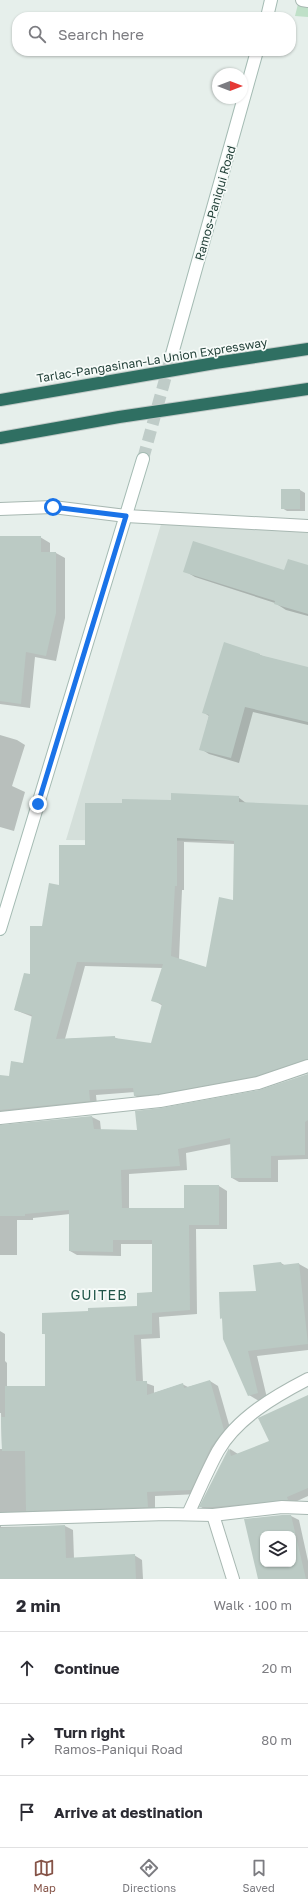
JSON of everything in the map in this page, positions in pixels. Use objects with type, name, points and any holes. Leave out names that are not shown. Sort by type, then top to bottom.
[{"type":"highway","name":"Tarlac-Pangasinan-La Union Expressway","points":[[0,400],[215,363],[308,350]]},
{"type":"highway","points":[[0,438],[119,417],[308,389]]},
{"type":"street","points":[[268,12],[271,0]]},
{"type":"street","points":[[302,0],[308,1]]},
{"type":"street","name":"Ramos-Paniqui Road","points":[[172,354],[256,56]]},
{"type":"street","points":[[0,929],[143,459]]},
{"type":"street","points":[[0,509],[53,507],[126,516],[308,526]]},
{"type":"street","points":[[0,1118],[160,1101],[258,1083],[308,1066]]},
{"type":"street","points":[[188,1514],[219,1450],[232,1432],[248,1417],[308,1379]]},
{"type":"street","points":[[0,1519],[188,1514],[213,1515],[282,1507],[297,1506],[308,1508]]},
{"type":"street","points":[[213,1515],[233,1579]]},
{"type":"shaded area","points":[[162,521],[308,529],[308,844],[237,841],[66,840]]},
{"type":"green space","points":[[299,0],[308,0],[308,17],[296,16]]},
{"type":"building","points":[[281,489],[300,489],[300,509],[281,509]]},
{"type":"building","points":[[0,536],[41,536],[41,552],[56,552],[56,613],[46,656],[26,652],[21,704],[0,701]]},
{"type":"building","points":[[193,541],[284,570],[288,559],[308,565],[308,614],[274,604],[275,601],[183,572]]},
{"type":"building","points":[[224,642],[260,655],[308,667],[308,722],[245,707],[231,758],[199,750],[209,715],[202,713]]},
{"type":"building","points":[[171,793],[239,796],[239,802],[308,805],[308,1059],[256,1076],[159,1094],[134,1096],[133,1088],[89,1090],[90,1101],[0,1110],[0,1075],[9,1076],[11,1061],[23,1063],[32,1015],[14,1010],[24,973],[30,974],[30,926],[42,926],[49,883],[59,885],[59,845],[85,845],[85,803],[122,803],[122,799],[171,800]],"holes":[[[177,838],[234,841],[233,900],[219,897],[206,967],[171,956],[175,886],[177,886]],[[77,962],[163,964],[151,1001],[162,1004],[151,1043],[115,1038],[115,1036],[56,1039]]]},
{"type":"building","points":[[308,1074],[308,1120],[305,1122],[305,1155],[271,1156],[271,1178],[231,1178],[230,1138],[178,1149],[180,1166],[121,1170],[122,1208],[184,1208],[184,1185],[219,1185],[219,1225],[189,1225],[190,1310],[152,1313],[152,1334],[134,1335],[136,1381],[147,1381],[147,1395],[183,1383],[184,1388],[210,1380],[224,1430],[211,1447],[191,1490],[147,1492],[148,1507],[26,1511],[25,1451],[2,1451],[1,1417],[5,1417],[5,1386],[45,1386],[45,1334],[42,1334],[42,1313],[88,1311],[88,1308],[137,1306],[137,1293],[152,1292],[152,1240],[113,1240],[113,1252],[69,1251],[69,1210],[25,1214],[25,1216],[0,1216],[0,1125],[92,1116],[94,1129],[137,1130],[135,1111],[161,1108],[259,1090]]},
{"type":"building","points":[[281,1262],[282,1265],[299,1263],[308,1344],[248,1351],[258,1393],[248,1396],[223,1339],[222,1318],[220,1319],[219,1292],[256,1291],[253,1265]]},
{"type":"building","points":[[308,1395],[308,1488],[287,1497],[288,1500],[199,1507],[229,1448],[231,1456],[269,1441],[258,1418]]},
{"type":"building","points":[[291,1515],[295,1531],[260,1531],[260,1567],[296,1567],[296,1536],[306,1579],[258,1579],[244,1519]]},
{"type":"building","points":[[65,1525],[66,1558],[135,1554],[136,1579],[0,1579],[0,1528]]},
{"type":"tunnel","points":[[143,459],[172,354]]},
{"type":"district","name":"GUITEB","points":[[99,1294]]},
{"type":"route","points":[[38,804],[92,632],[126,516],[53,507]]}]
